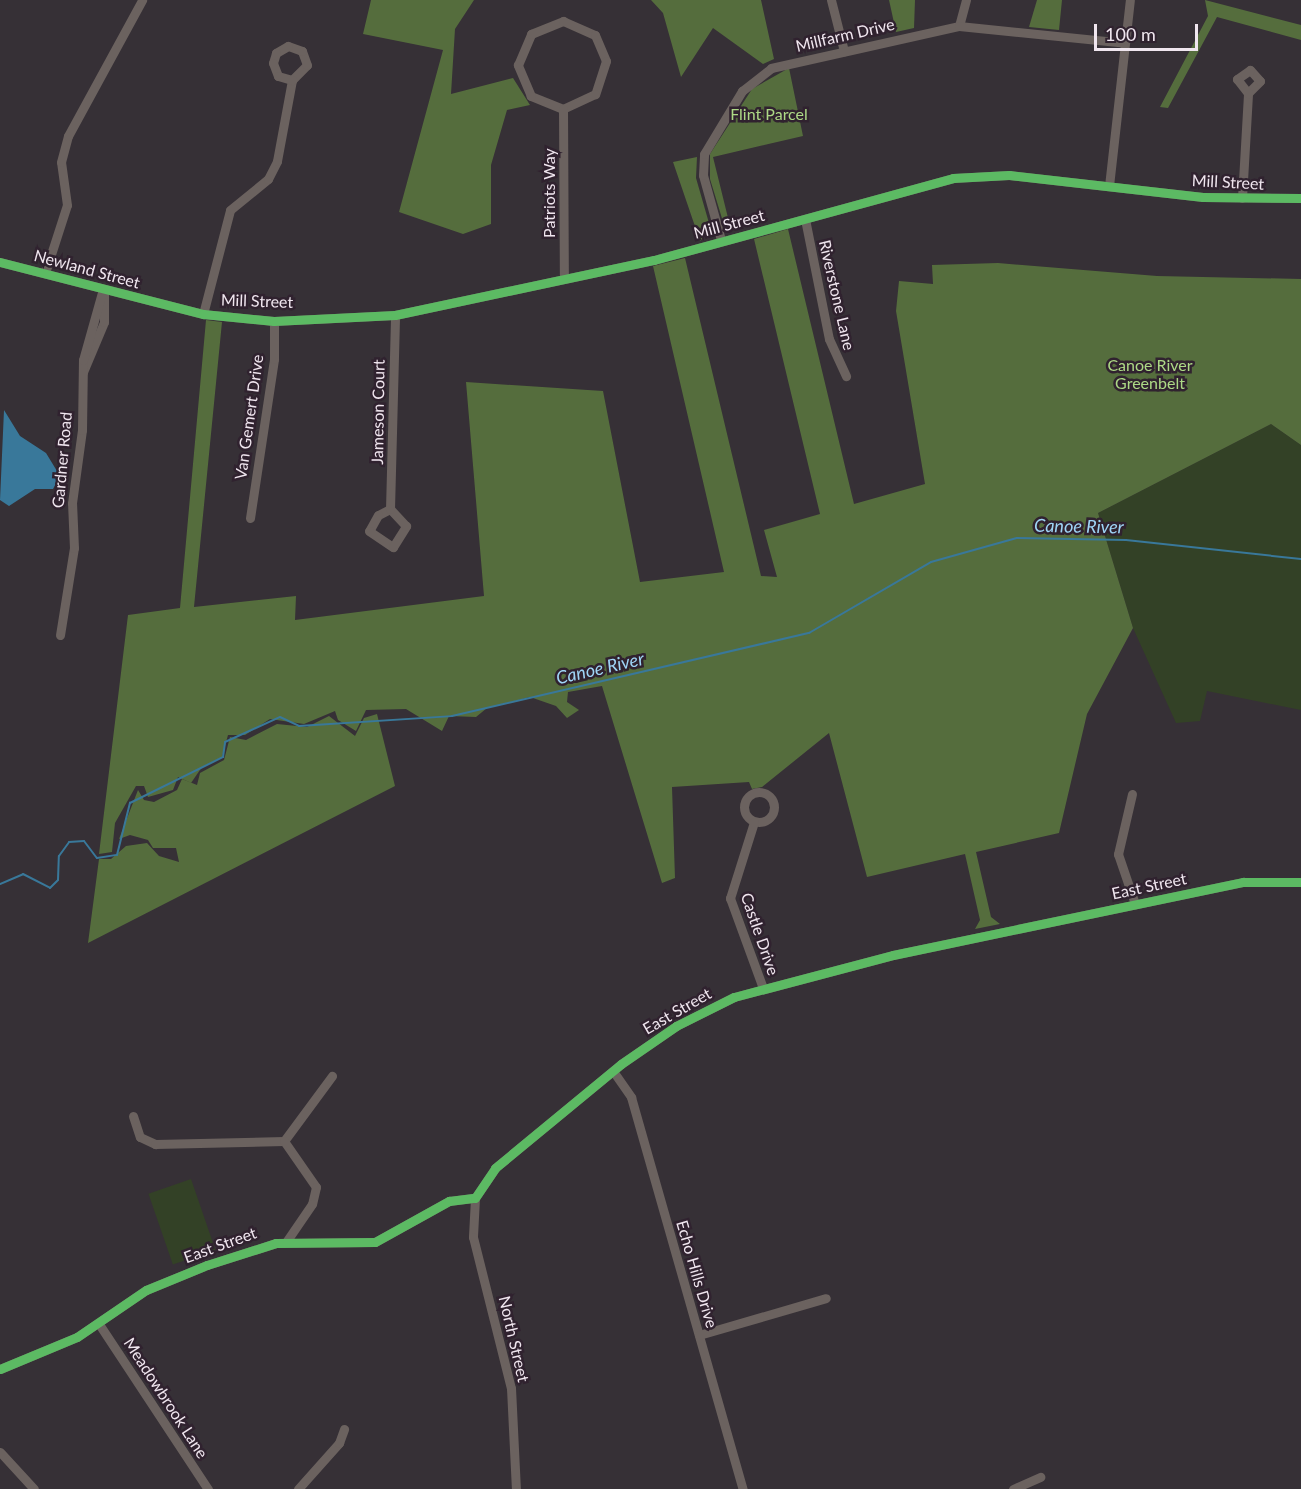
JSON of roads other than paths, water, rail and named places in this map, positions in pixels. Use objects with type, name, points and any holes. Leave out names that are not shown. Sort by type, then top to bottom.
[{"type":"street","points":[[45,273],[67,205],[61,162],[68,136],[142,0]]},
{"type":"street","points":[[831,0],[844,51]]},
{"type":"street","points":[[959,26],[966,0]]},
{"type":"street","points":[[1109,186],[1130,0]]},
{"type":"street","points":[[562,21],[595,35],[606,61],[595,94],[563,109],[531,96],[518,65],[531,34],[562,21]]},
{"type":"street","name":"Millfarm Drive","points":[[721,240],[703,176],[709,141],[760,74],[844,51],[959,26],[1125,43]]},
{"type":"street","points":[[203,314],[230,210],[275,168],[292,80]]},
{"type":"street","points":[[1242,198],[1248,93]]},
{"type":"street","name":"Patriots Way","points":[[563,109],[564,278]]},
{"type":"street","name":"Mill Street","points":[[165,307],[203,314],[274,321],[395,315],[564,278],[721,240],[953,178],[1009,175],[1242,198],[1301,198]]},
{"type":"street","name":"Riverstone Lane","points":[[805,219],[829,339],[846,376]]},
{"type":"street","name":"Newland Street","points":[[0,262],[165,307]]},
{"type":"street","name":"Gardner Road","points":[[60,635],[74,548],[72,503],[82,372],[103,289]]},
{"type":"street","name":"Jameson Court","points":[[390,509],[395,315]]},
{"type":"street","name":"Van Gemert Drive","points":[[250,518],[274,359],[274,321]]},
{"type":"street","points":[[1132,794],[1118,854],[1135,904]]},
{"type":"street","name":"Castle Drive","points":[[754,822],[730,898],[763,988]]},
{"type":"street","name":"East Street","points":[[0,1369],[99,1324],[135,1296],[207,1265],[286,1242],[375,1242],[449,1201],[475,1198],[495,1168],[613,1071],[676,1026],[763,988],[1135,904],[1244,882],[1301,882]]},
{"type":"street","name":"Echo Hills Drive","points":[[613,1071],[631,1097],[743,1489]]},
{"type":"street","points":[[284,1141],[333,1076]]},
{"type":"street","points":[[133,1116],[140,1137],[154,1144],[284,1141]]},
{"type":"street","points":[[284,1141],[316,1187],[312,1204],[286,1242]]},
{"type":"street","name":"North Street","points":[[475,1198],[473,1237],[510,1388],[516,1489]]},
{"type":"street","points":[[699,1335],[826,1298]]},
{"type":"street","name":"Meadowbrook Lane","points":[[99,1324],[208,1489]]},
{"type":"street","points":[[298,1489],[339,1443],[344,1429]]},
{"type":"street","points":[[0,1452],[34,1489]]},
{"type":"street","points":[[1013,1489],[1040,1477]]},
{"type":"water","points":[[4,410],[20,436],[46,453],[60,476],[53,489],[35,489],[9,506],[0,500]]},
{"type":"waterway","name":"Canoe River","points":[[0,884],[23,874],[50,888],[58,880],[59,856],[69,842],[84,841],[97,858],[117,855],[130,803],[223,757],[225,742],[280,717],[299,726],[452,716],[809,633],[931,562],[1017,538],[1126,540],[1301,559]]},
{"type":"park label","name":"Flint Parcel","points":[[769,114]]},
{"type":"park label","name":"Canoe River Greenbelt","points":[[1150,374]]}]
